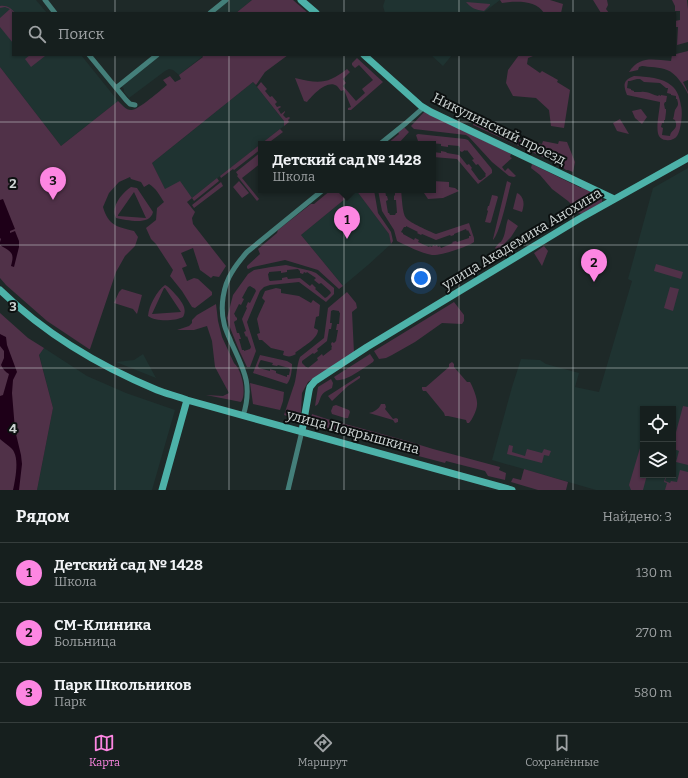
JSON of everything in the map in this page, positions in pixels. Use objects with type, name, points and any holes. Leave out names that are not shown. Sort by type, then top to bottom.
[{"type":"street","points":[[45,0],[54,12]]},
{"type":"street","points":[[211,12],[226,0]]},
{"type":"street","points":[[301,0],[315,12]]},
{"type":"street","points":[[90,56],[128,103],[135,105]]},
{"type":"street","points":[[116,88],[156,56]]},
{"type":"street","name":"Никулинский проезд","points":[[365,56],[423,108],[614,199]]},
{"type":"street","points":[[384,141],[423,108]]},
{"type":"street","name":"улица Академика Анохина","points":[[302,431],[308,391],[315,381],[579,219],[688,158]]},
{"type":"street","points":[[243,416],[247,402],[247,383],[241,364],[226,330],[223,318],[223,299],[227,281],[237,264],[247,252],[319,193]]},
{"type":"street","name":"улица Покрышкина","points":[[0,290],[41,326],[76,350],[108,367],[158,390],[186,400],[512,490]]},
{"type":"street","points":[[162,490],[186,400]]},
{"type":"street","points":[[288,490],[302,431]]},
{"type":"shaded area","points":[[0,0],[36,0],[46,12],[12,12],[12,56],[82,56],[118,101],[61,146],[0,67]]},
{"type":"shaded area","points":[[230,0],[252,0],[237,12],[214,12]]},
{"type":"shaded area","points":[[252,0],[293,0],[307,12],[237,12]]},
{"type":"shaded area","points":[[385,0],[500,0],[484,12],[385,12],[383,6]]},
{"type":"shaded area","points":[[500,0],[550,0],[563,4],[561,12],[543,12],[536,6],[525,2],[502,3]]},
{"type":"shaded area","points":[[593,0],[607,0],[608,5],[606,9],[608,12],[600,12]]},
{"type":"shaded area","points":[[672,0],[687,0],[688,42],[677,45],[678,27],[676,27],[676,21],[680,20],[680,11],[675,11],[675,6]]},
{"type":"shaded area","points":[[466,2],[490,5],[484,11],[470,6]]},
{"type":"shaded area","points":[[0,6],[9,7],[14,12],[11,10],[12,12],[12,42],[0,27],[0,18],[10,9],[5,7],[0,8]]},
{"type":"shaded area","points":[[688,51],[688,80],[683,82],[688,94],[677,77],[667,70],[642,66],[639,67],[638,70],[629,72],[638,63],[643,61],[671,61],[672,56],[676,56],[676,54]]},
{"type":"shaded area","points":[[29,56],[45,56],[31,67],[25,59]]},
{"type":"shaded area","points":[[159,56],[203,56],[179,75],[173,70],[169,69],[165,71],[129,98],[121,86]]},
{"type":"shaded area","points":[[202,56],[287,56],[265,72],[256,85],[253,82],[152,163],[165,189],[180,181],[192,198],[187,202],[195,212],[192,218],[193,224],[226,266],[219,277],[213,276],[211,278],[200,270],[193,248],[181,253],[187,266],[182,268],[187,281],[194,278],[198,279],[212,292],[212,295],[195,308],[192,307],[170,276],[173,270],[151,239],[146,228],[156,220],[157,208],[164,202],[158,192],[149,184],[144,187],[141,182],[131,179],[130,177],[119,182],[109,193],[103,207],[108,218],[114,224],[134,231],[138,237],[135,246],[125,256],[116,272],[89,349],[47,321],[0,278],[0,67],[61,146],[118,101],[129,110],[138,107],[167,85],[163,80],[170,76],[175,82],[181,79],[179,75]]},
{"type":"shaded area","points":[[432,56],[451,56],[443,66]]},
{"type":"shaded area","points":[[518,56],[533,56],[528,58],[527,64],[540,73],[542,71],[558,80],[557,82],[570,90],[564,128],[551,126],[549,110],[536,98],[513,96],[506,83],[508,70]]},
{"type":"shaded area","points":[[357,58],[383,82],[351,110],[348,110],[348,108],[351,107],[344,90],[341,91],[333,84],[320,89],[307,102],[304,101],[295,78],[317,82],[329,80],[347,69],[350,72],[343,79],[346,83],[343,86],[356,101],[365,93],[362,89],[373,80],[359,65],[355,68],[352,65]]},
{"type":"shaded area","points":[[634,76],[659,79],[668,83],[676,90],[682,113],[680,130],[675,138],[665,140],[659,136],[658,124],[660,102],[627,95],[625,83],[628,79]],"holes":[[[640,79],[644,82],[660,83],[668,88],[667,93],[676,96],[678,104],[673,119],[675,120],[676,126],[670,136],[662,135],[663,128],[661,127],[665,120],[666,109],[664,104],[667,96],[658,96],[645,92],[634,92],[627,88],[628,81]]]},
{"type":"shaded area","points":[[253,82],[284,121],[284,126],[265,141],[258,141],[258,146],[192,198],[165,189],[152,163]]},
{"type":"shaded area","points":[[261,82],[267,89],[265,91],[277,102],[275,104],[277,107],[281,107],[278,109],[281,114],[285,111],[283,115],[286,118],[290,118],[288,120],[289,122],[284,126],[284,121],[257,87]]},
{"type":"shaded area","points":[[641,109],[647,117],[642,124],[635,118],[632,111]]},
{"type":"shaded area","points":[[425,111],[511,154],[510,157],[512,158],[502,167],[505,171],[508,168],[516,176],[509,176],[492,162],[466,135],[414,129],[411,126]]},
{"type":"shaded area","points":[[476,114],[493,129],[520,137],[520,140],[542,144],[543,141],[558,144],[559,141],[567,142],[575,162],[573,172],[473,125]]},
{"type":"shaded area","points":[[620,119],[629,134],[617,131],[613,123]]},
{"type":"shaded area","points":[[404,127],[409,132],[401,141],[391,141],[399,134],[398,132]]},
{"type":"shaded area","points":[[280,129],[283,132],[271,141],[265,141]]},
{"type":"shaded area","points":[[416,135],[468,140],[491,168],[492,173],[478,184],[457,159],[436,157],[436,152],[441,153],[441,151],[459,155],[467,165],[469,164],[479,180],[481,180],[486,176],[486,174],[478,164],[476,165],[472,160],[474,159],[467,150],[462,152],[460,151],[459,146],[441,146],[441,144],[436,144],[436,141],[418,141]]},
{"type":"shaded area","points":[[258,146],[258,151],[234,170],[233,169],[221,178],[220,176]]},
{"type":"shaded area","points":[[258,154],[258,165],[242,178],[259,199],[257,201],[237,176],[238,175],[236,172]]},
{"type":"shaded area","points":[[532,164],[601,196],[602,202],[583,214],[578,213],[568,201],[552,189],[540,175],[531,168]]},
{"type":"shaded area","points":[[688,168],[688,490],[596,490],[492,460],[521,359],[540,360],[546,364],[579,373],[575,387],[599,392],[632,281],[628,279],[653,188]]},
{"type":"shaded area","points":[[217,178],[219,181],[194,201],[192,198]]},
{"type":"shaded area","points":[[239,181],[249,193],[242,198],[233,187]]},
{"type":"shaded area","points":[[436,181],[449,182],[449,187],[455,188],[459,191],[443,198],[428,199],[424,193],[436,193]]},
{"type":"shaded area","points":[[507,181],[511,183],[501,222],[493,240],[493,239]]},
{"type":"shaded area","points":[[221,182],[223,186],[194,208],[192,205]]},
{"type":"shaded area","points":[[131,187],[137,188],[153,212],[148,219],[138,221],[116,218],[116,205]],"holes":[[[134,192],[146,218],[118,216]]]},
{"type":"shaded area","points":[[327,193],[352,193],[301,235],[343,286],[339,289],[318,270],[285,260],[247,268],[247,266],[260,254],[258,249],[277,233],[278,230],[311,204],[314,204]]},
{"type":"shaded area","points":[[352,193],[358,193],[389,234],[391,244],[343,286],[301,235]]},
{"type":"shaded area","points":[[358,193],[375,193],[378,213],[391,232],[393,241],[391,244],[389,234]]},
{"type":"shaded area","points":[[379,193],[386,193],[388,200],[386,201],[388,213],[390,215],[395,215],[397,213],[396,200],[394,200],[394,196],[395,193],[401,193],[402,205],[406,218],[420,227],[436,234],[469,223],[474,242],[460,249],[432,255],[423,253],[397,241],[394,230],[382,211]],"holes":[[[406,226],[418,232],[417,233],[436,240],[454,235],[466,229],[471,236],[457,242],[452,242],[453,243],[441,248],[437,245],[429,247],[418,242],[419,240],[415,238],[414,240],[401,232]]]},
{"type":"shaded area","points":[[517,193],[523,200],[524,205],[522,212],[513,209]]},
{"type":"shaded area","points":[[492,195],[498,197],[490,223],[485,222]]},
{"type":"shaded area","points":[[3,199],[15,229],[10,231],[10,233],[15,231],[19,241],[14,267],[11,266],[13,258],[11,253],[0,245],[0,200]]},
{"type":"shaded area","points":[[508,219],[518,226],[505,243],[503,252],[500,252],[495,248],[503,239]]},
{"type":"shaded area","points":[[544,246],[548,251],[542,266],[534,253]]},
{"type":"shaded area","points":[[656,264],[683,272],[681,279],[654,271]]},
{"type":"shaded area","points":[[286,265],[316,273],[334,288],[334,294],[326,302],[299,282],[264,287],[260,291],[247,322],[256,351],[250,367],[247,367],[227,318],[233,295],[248,274],[254,270]],"holes":[[[298,269],[300,273],[303,274],[304,272],[307,272],[316,278],[314,280],[319,284],[321,283],[331,293],[325,298],[315,289],[316,288],[312,284],[310,286],[300,278],[288,279],[287,277],[282,278],[282,280],[269,280],[269,272],[281,271],[281,273],[287,272],[287,270]],[[250,286],[256,291],[250,303],[248,302],[242,319],[246,331],[244,332],[251,347],[250,349],[244,351],[242,350],[239,339],[241,339],[239,333],[237,333],[234,322],[237,320],[234,314],[239,304],[241,305],[244,299],[242,298]]]},
{"type":"shaded area","points":[[165,285],[167,286],[181,302],[185,309],[183,317],[166,320],[151,318],[148,316],[156,295]],"holes":[[[164,288],[181,312],[152,314]]]},
{"type":"shaded area","points":[[670,287],[679,289],[673,311],[664,308]]},
{"type":"shaded area","points":[[276,288],[281,289],[281,293],[299,296],[311,303],[313,300],[320,305],[319,316],[316,317],[314,328],[318,330],[315,337],[295,353],[296,354],[291,356],[283,355],[284,351],[271,348],[262,340],[259,340],[257,334],[260,333],[257,319],[265,301],[262,298],[265,291]]},
{"type":"shaded area","points":[[122,289],[142,295],[137,314],[133,309],[114,303]]},
{"type":"shaded area","points":[[347,292],[356,303],[357,308],[352,312],[354,353],[308,382],[302,393],[300,420],[284,415],[294,384],[300,357],[324,338],[328,308]],"holes":[[[331,311],[339,311],[339,324],[337,324],[336,330],[338,330],[336,341],[334,343],[332,342],[332,349],[323,356],[322,354],[317,358],[318,360],[308,368],[306,367],[302,361],[318,351],[317,349],[327,341],[329,329],[331,329],[332,323],[330,323]]]},
{"type":"shaded area","points":[[454,302],[464,315],[464,321],[462,324],[442,323],[415,342],[386,358],[379,359],[374,351]]},
{"type":"shaded area","points":[[216,304],[222,337],[234,363],[237,366],[243,382],[244,394],[241,402],[206,395],[223,396],[229,393],[215,367],[212,341],[207,326],[194,330],[177,330],[189,326],[197,315]]},
{"type":"shaded area","points":[[0,313],[28,338],[44,348],[39,355],[53,408],[37,490],[0,490]]},
{"type":"shaded area","points":[[0,334],[6,337],[7,345],[17,372],[13,380],[12,393],[15,430],[22,464],[19,490],[13,490],[16,460],[13,450],[0,439],[0,396],[3,395],[9,374],[1,365],[4,358],[4,351],[0,346]]},
{"type":"shaded area","points":[[44,348],[87,376],[126,393],[175,410],[152,490],[37,490],[53,408],[39,354]]},
{"type":"shaded area","points":[[143,354],[156,378],[116,362],[134,360]]},
{"type":"shaded area","points":[[370,354],[374,360],[373,362],[350,377],[336,380],[334,377]]},
{"type":"shaded area","points":[[260,355],[287,361],[292,364],[291,375],[287,384],[253,373]],"holes":[[[261,360],[273,363],[272,365],[289,368],[289,375],[287,375],[287,377],[276,373],[276,371],[259,368],[258,366]]]},
{"type":"shaded area","points":[[452,362],[454,367],[467,382],[470,382],[476,397],[476,410],[469,423],[467,423],[466,420],[445,416],[426,391],[423,391],[422,389],[422,387],[426,387],[449,367],[449,364]]},
{"type":"shaded area","points":[[359,376],[360,378],[348,386],[332,401],[328,396]]},
{"type":"shaded area","points":[[331,379],[333,383],[332,388],[323,393],[318,404],[315,406],[318,387]]},
{"type":"shaded area","points":[[250,383],[284,392],[280,410],[253,404]]},
{"type":"shaded area","points":[[381,404],[385,404],[385,409],[393,419],[398,419],[398,422],[395,423],[393,420],[369,413],[376,410]]},
{"type":"shaded area","points":[[336,405],[349,410],[350,412],[348,418],[332,414],[331,411],[333,406]]},
{"type":"shaded area","points":[[683,406],[688,407],[688,465],[676,462],[679,451],[676,450],[676,432]]},
{"type":"shaded area","points":[[312,414],[500,467],[499,470],[506,473],[505,480],[488,476],[485,471],[446,461],[445,463],[403,452],[402,449],[342,433],[341,435],[315,427],[310,423]]},
{"type":"shaded area","points":[[509,445],[513,446],[512,452],[525,456],[527,449],[542,453],[544,449],[551,451],[549,456],[544,455],[542,463],[507,454]]},
{"type":"shaded area","points":[[640,448],[640,478],[646,478],[643,490],[631,490],[629,485]]},
{"type":"shaded area","points":[[524,469],[568,482],[566,490],[538,490],[511,482],[513,478],[521,480]]},
{"type":"shaded area","points":[[680,470],[688,472],[688,490],[665,490],[667,483],[664,482],[665,478],[665,481],[670,483],[671,481],[677,482]]},
{"type":"place","name":"Парк Школьников","points":[[53,200]]},
{"type":"place","name":"Детский сад № 1428","points":[[347,239]]},
{"type":"place","name":"СМ-Клиника","points":[[594,282]]}]
